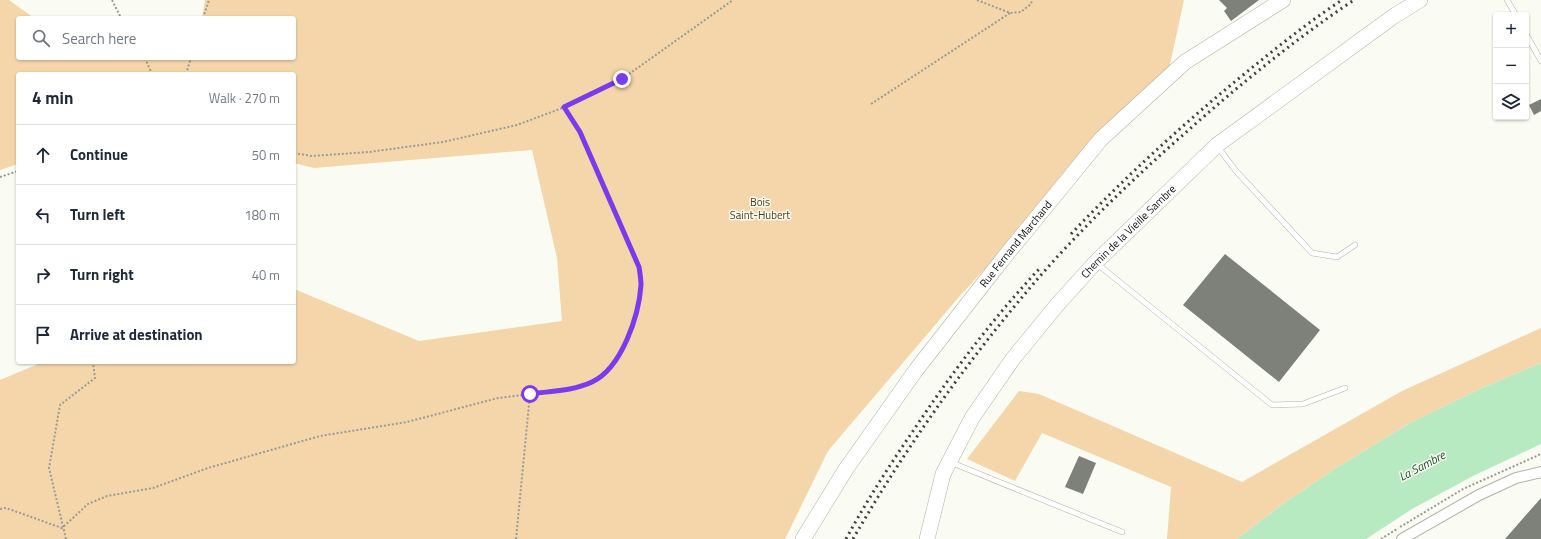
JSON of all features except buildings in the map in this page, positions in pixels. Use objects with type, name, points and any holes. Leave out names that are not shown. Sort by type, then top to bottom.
[{"type":"street","name":"Rue Fernand Marchand","points":[[803,539],[846,469],[916,370],[1002,260],[1101,139],[1185,62],[1283,0]]},
{"type":"street","name":"Chemin de la Vieille Sambre","points":[[926,539],[943,474],[972,418],[1012,360],[1095,262],[1217,145],[1394,16],[1420,0]]},
{"type":"street","points":[[1402,539],[1479,495],[1516,478],[1541,472]]},
{"type":"lane","points":[[1507,0],[1514,12]]},
{"type":"lane","points":[[1529,39],[1541,60]]},
{"type":"lane","points":[[1217,145],[1236,171],[1312,253],[1337,257],[1355,245]]},
{"type":"lane","points":[[1095,262],[1272,405],[1303,404],[1345,388]]},
{"type":"lane","points":[[949,462],[1122,532]]},
{"type":"path","points":[[112,0],[120,16]]},
{"type":"path","points":[[204,16],[209,0]]},
{"type":"path","points":[[296,153],[312,156],[369,152],[443,142],[517,125],[564,107],[622,79],[733,0]]},
{"type":"path","points":[[977,0],[1010,13],[1022,12],[1031,4],[1032,0]]},
{"type":"path","points":[[871,104],[1010,13]]},
{"type":"path","points":[[146,60],[151,72]]},
{"type":"path","points":[[187,72],[190,60]]},
{"type":"path","points":[[62,528],[88,504],[107,496],[153,488],[208,468],[320,436],[407,422],[498,398],[571,389],[593,382],[605,374],[614,364],[627,341],[640,300],[641,283],[639,267],[580,132],[564,107]]},
{"type":"path","points":[[0,177],[16,172]]},
{"type":"path","points":[[66,539],[62,528],[49,468],[60,405],[95,378],[93,364]]},
{"type":"path","points":[[516,539],[530,394]]},
{"type":"path","points":[[1512,466],[1541,454]]},
{"type":"path","points":[[0,509],[6,508],[62,528]]},
{"type":"green space","name":"Bois Saint-Hubert","points":[[0,0],[9,0],[31,16],[16,16],[16,60],[296,60],[296,16],[202,16],[205,0],[1184,0],[1169,69],[958,298],[828,451],[785,539],[0,539],[0,380],[38,364],[296,364],[296,290],[419,341],[562,321],[557,258],[532,150],[314,168],[296,164],[296,72],[16,72],[16,165],[0,170]]},
{"type":"green space","points":[[1541,328],[1541,363],[1484,387],[1410,423],[1336,468],[1280,506],[1237,539],[1167,539],[1171,487],[1042,433],[1015,481],[967,459],[1019,391],[1039,394],[1242,482],[1402,391]]},
{"type":"water","name":"La Sambre","points":[[1541,363],[1541,444],[1473,476],[1412,509],[1366,539],[1237,539],[1280,506],[1336,468],[1410,423],[1484,387]]},
{"type":"railway","points":[[1071,234],[1133,172],[1198,113],[1279,46],[1342,0]]},
{"type":"railway","points":[[853,539],[895,470],[941,402],[989,338],[1058,256],[1128,185],[1204,116],[1288,47],[1354,0]]},
{"type":"railway","points":[[846,539],[904,444],[942,389],[989,327],[1040,268]]},
{"type":"route","points":[[530,394],[571,389],[593,382],[605,374],[614,364],[627,341],[640,300],[641,283],[639,267],[580,132],[564,107],[622,79]]}]
